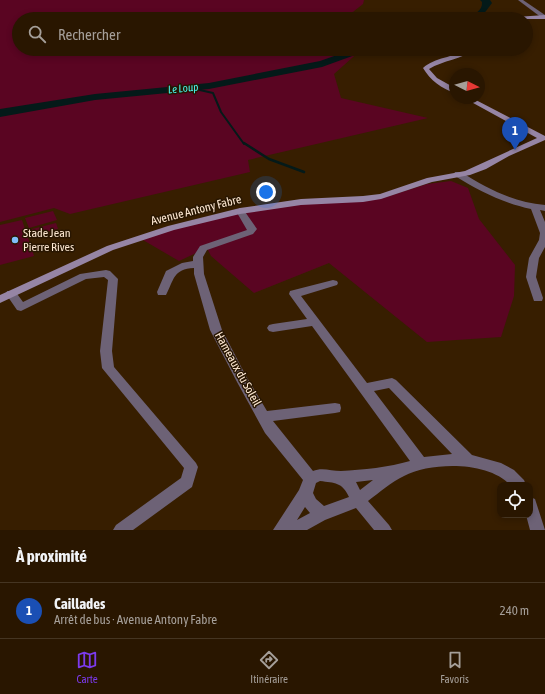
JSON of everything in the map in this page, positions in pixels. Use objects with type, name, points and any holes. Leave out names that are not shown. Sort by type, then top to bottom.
[{"type":"street","points":[[520,0],[544,17]]},
{"type":"street","points":[[533,18],[544,17]]},
{"type":"street","points":[[449,88],[437,81],[429,74],[426,68],[433,62],[456,56]]},
{"type":"street","points":[[478,104],[522,125],[541,136]]},
{"type":"street","name":"Avenue Antony Fabre","points":[[5,297],[110,248],[170,228],[240,211],[301,202],[362,199],[393,192],[430,180],[483,167],[541,136]]},
{"type":"street","points":[[458,174],[489,194],[517,204],[540,208],[545,233],[544,240],[534,258],[531,277],[538,298]]},
{"type":"street","points":[[162,292],[170,273],[186,265],[198,264],[198,256],[203,248],[250,232],[252,229],[240,211]]},
{"type":"street","name":"Hameaux du Soleil","points":[[198,264],[199,274],[216,330],[241,379],[265,417],[270,429],[311,479]]},
{"type":"street","points":[[5,297],[21,306],[84,276],[106,274],[113,278],[106,350],[108,368],[191,467],[187,482],[121,530]]},
{"type":"street","points":[[333,283],[294,294],[420,463]]},
{"type":"street","points":[[273,328],[315,322]]},
{"type":"street","points":[[364,388],[392,383],[438,432],[467,460]]},
{"type":"street","points":[[265,417],[335,408]]},
{"type":"street","points":[[292,530],[322,514],[334,511],[358,500],[400,471],[420,463],[467,460],[494,466],[515,478],[517,482]]},
{"type":"street","points":[[281,530],[305,494],[311,479],[319,475],[341,476],[400,471]]},
{"type":"street","points":[[341,476],[350,486],[358,500],[384,530]]},
{"type":"street","points":[[305,494],[311,504],[322,514]]},
{"type":"street","points":[[533,514],[538,530]]},
{"type":"shaded area","points":[[0,0],[364,0],[363,4],[353,12],[12,12],[12,56],[354,56],[334,74],[341,98],[428,118],[248,160],[250,172],[70,214],[54,208],[0,222]]},
{"type":"shaded area","points":[[451,181],[468,188],[479,219],[515,265],[514,296],[501,337],[427,342],[329,263],[254,293],[211,256],[207,248],[179,261],[143,240],[164,232],[227,215],[310,199],[386,197],[427,184]]},
{"type":"shaded area","points":[[53,211],[57,220],[29,228],[25,218]]},
{"type":"shaded area","name":"Stade Jean Pierre Rives","points":[[22,220],[34,256],[0,265],[0,225]]},
{"type":"shaded area","points":[[56,223],[58,229],[34,235],[32,229]]},
{"type":"water","points":[[480,0],[490,0],[492,3],[485,12],[476,12],[481,8],[482,2]]},
{"type":"waterway","name":"Le Loup","points":[[0,113],[95,97],[209,86],[322,64],[344,56]]},
{"type":"waterway","points":[[191,88],[213,93],[221,112],[244,144]]},
{"type":"waterway","points":[[244,143],[269,159],[304,172]]},
{"type":"place","name":"Caillades","points":[[515,150]]},
{"type":"place","name":"Stade Jean Pierre Rives","points":[[15,240]]}]
